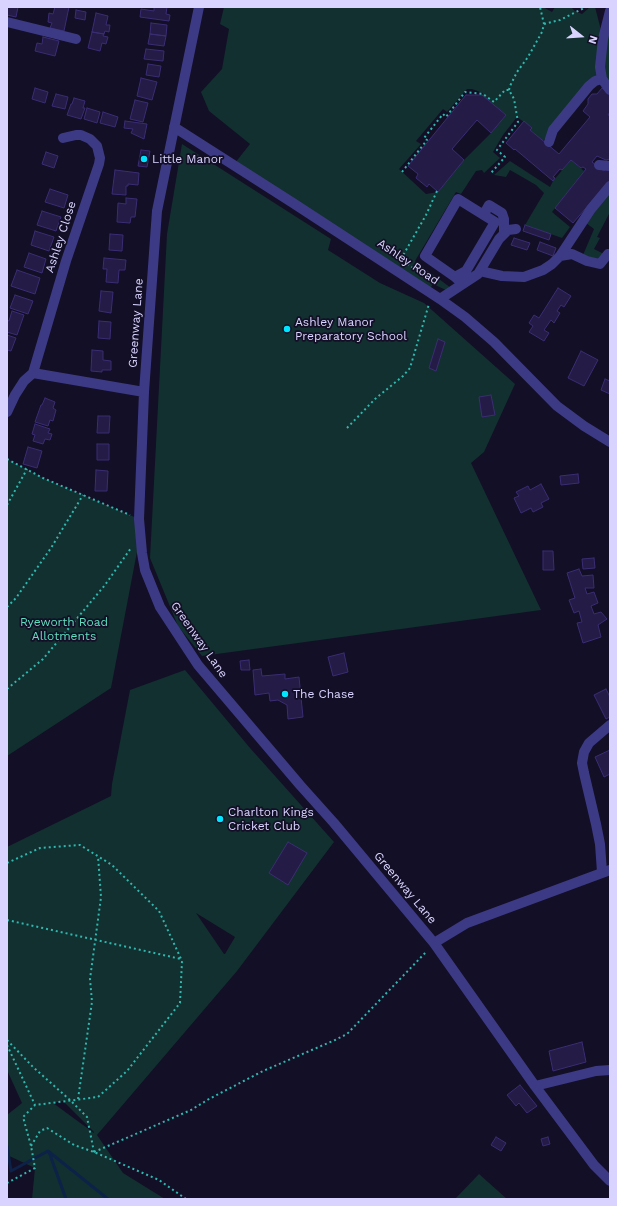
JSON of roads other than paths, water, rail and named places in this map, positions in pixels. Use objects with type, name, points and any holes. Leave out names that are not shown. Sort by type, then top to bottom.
[{"type":"street","name":"Greenway Lane","points":[[198,7],[157,211],[144,392],[140,536],[145,570],[160,607],[198,665],[334,823],[434,944],[535,1086],[594,1165],[610,1181]]},
{"type":"street","points":[[609,7],[610,11],[603,39],[600,67],[602,79],[610,90]]},
{"type":"street","points":[[7,22],[76,39]]},
{"type":"street","points":[[549,142],[553,130],[589,86],[602,79]]},
{"type":"street","name":"Ashley Road","points":[[174,127],[439,298],[494,342],[557,406],[584,426],[610,442]]},
{"type":"street","name":"Ashley Close","points":[[7,412],[24,381],[33,373],[66,261],[99,164],[100,158],[97,146],[90,139],[76,135],[63,138]]},
{"type":"street","points":[[599,166],[610,166]]},
{"type":"street","points":[[480,271],[502,276],[524,277],[543,270],[560,256],[591,209],[610,186]]},
{"type":"street","points":[[456,277],[466,271],[495,222],[458,199],[425,256],[456,277],[463,284]]},
{"type":"street","points":[[484,214],[489,205],[502,213],[504,219],[504,233]]},
{"type":"street","points":[[439,298],[478,274],[504,233],[508,230],[516,229]]},
{"type":"street","points":[[560,256],[572,254],[600,264],[608,254]]},
{"type":"street","points":[[33,373],[144,392]]},
{"type":"street","points":[[434,944],[467,924],[606,871],[582,763],[584,752],[589,743],[610,725]]},
{"type":"street","points":[[535,1086],[596,1071],[610,1070]]},
{"type":"waterway","points":[[7,1146],[11,1171],[48,1151],[108,1199]]},
{"type":"waterway","points":[[49,1152],[66,1199]]},
{"type":"place","name":"Little Manor","points":[[144,159]]},
{"type":"place","name":"Ashley Manor Preparatory School","points":[[287,329]]},
{"type":"place","name":"The Chase","points":[[285,694]]},
{"type":"place","name":"Charlton Kings Cricket Club","points":[[220,819]]},
{"type":"park label","name":"Ryeworth Road Allotments","points":[[64,629]]}]
